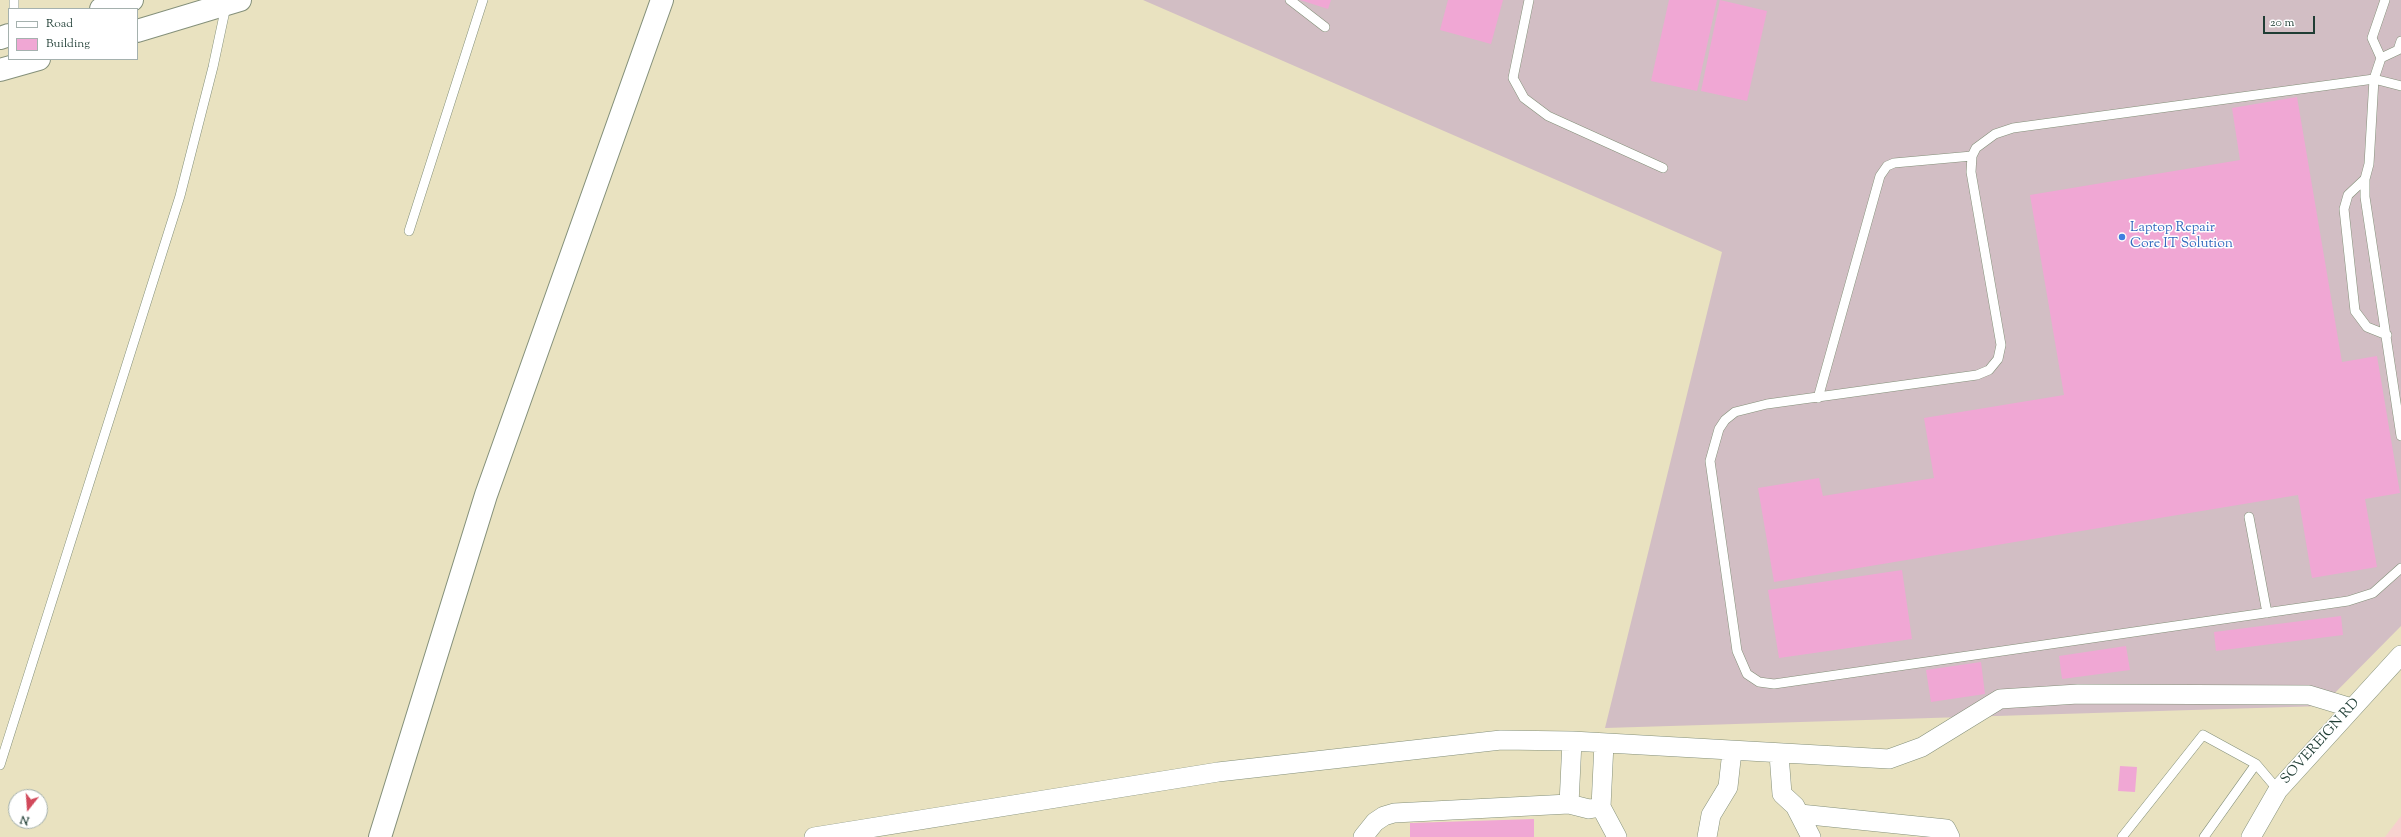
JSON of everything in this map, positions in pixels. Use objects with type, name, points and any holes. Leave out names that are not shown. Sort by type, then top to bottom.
[{"type":"street","points":[[103,6],[132,0]]},
{"type":"street","points":[[380,837],[486,495],[662,0]]},
{"type":"street","points":[[138,31],[233,3]]},
{"type":"street","points":[[0,70],[35,60]]},
{"type":"street","name":"SOVEREIGN RD","points":[[2251,837],[2278,790],[2401,655]]},
{"type":"street","points":[[814,837],[1218,772],[1501,740],[1604,742],[1779,754],[1889,759],[1922,747],[2000,699],[2078,694],[2309,695],[2352,708]]},
{"type":"street","points":[[1569,804],[1572,741]]},
{"type":"street","points":[[1604,742],[1601,807],[1617,837]]},
{"type":"street","points":[[1707,837],[1708,826],[1715,807],[1728,787],[1732,751]]},
{"type":"street","points":[[1779,754],[1782,794],[1800,814],[1811,837]]},
{"type":"street","points":[[1363,837],[1375,822],[1394,813],[1569,804],[1583,808],[1601,807]]},
{"type":"street","points":[[1800,814],[1946,829],[1950,837]]},
{"type":"lane","points":[[409,230],[483,0]]},
{"type":"lane","points":[[1290,0],[1325,27]]},
{"type":"lane","points":[[1529,0],[1513,78],[1524,98],[1548,116],[1663,168]]},
{"type":"lane","points":[[2384,0],[2372,38],[2381,58],[2374,79],[2369,164],[2365,179],[2366,197],[2401,436]]},
{"type":"lane","points":[[0,765],[180,196],[233,3]]},
{"type":"lane","points":[[2381,58],[2398,50],[2401,41]]},
{"type":"lane","points":[[2401,86],[2374,79],[2013,128],[1983,141],[1972,156],[1970,172],[2001,345],[1998,359],[1989,370],[1977,375],[1767,404],[1736,412],[1725,420],[1720,429],[1710,461],[1737,651],[1747,674],[1759,682],[1774,684],[1791,682],[2348,601],[2373,593],[2401,568]]},
{"type":"lane","points":[[1818,398],[1880,176],[1887,166],[1894,163],[1972,156]]},
{"type":"lane","points":[[2365,179],[2348,195],[2344,209],[2355,311],[2360,321],[2367,327],[2387,335]]},
{"type":"lane","points":[[2249,517],[2267,613]]},
{"type":"lane","points":[[2122,837],[2203,736],[2256,764],[2278,790]]},
{"type":"lane","points":[[2204,837],[2256,764]]},
{"type":"shaded area","points":[[1143,0],[2401,0],[2401,626],[2322,706],[1605,728],[1722,252]]},
{"type":"shaded area","points":[[2401,816],[2401,837],[2385,837]]},
{"type":"building","points":[[1300,0],[1331,0],[1328,9]]},
{"type":"building","points":[[1448,0],[1503,0],[1491,44],[1440,30]]},
{"type":"building","points":[[1669,0],[1717,0],[1697,91],[1651,81]]},
{"type":"building","points":[[1720,0],[1767,11],[1747,101],[1701,91]]},
{"type":"building","points":[[2297,97],[2342,362],[2377,356],[2400,493],[2365,499],[2377,567],[2312,578],[2298,495],[1774,582],[1758,488],[1819,478],[1823,496],[1934,478],[1924,418],[2064,395],[2030,195],[2240,160],[2232,108]]},
{"type":"building","points":[[1902,570],[1912,639],[1779,658],[1768,590]]},
{"type":"building","points":[[2341,616],[2343,635],[2216,651],[2214,632]]},
{"type":"building","points":[[2126,646],[2130,670],[2062,679],[2059,656]]},
{"type":"building","points":[[1981,662],[1985,694],[1931,702],[1926,670]]},
{"type":"building","points":[[2120,766],[2137,767],[2135,792],[2118,791]]},
{"type":"building","points":[[1534,819],[1534,837],[1410,837],[1410,823]]},
{"type":"place","name":"Laptop Repair Core IT Solution","points":[[2122,237]]}]
